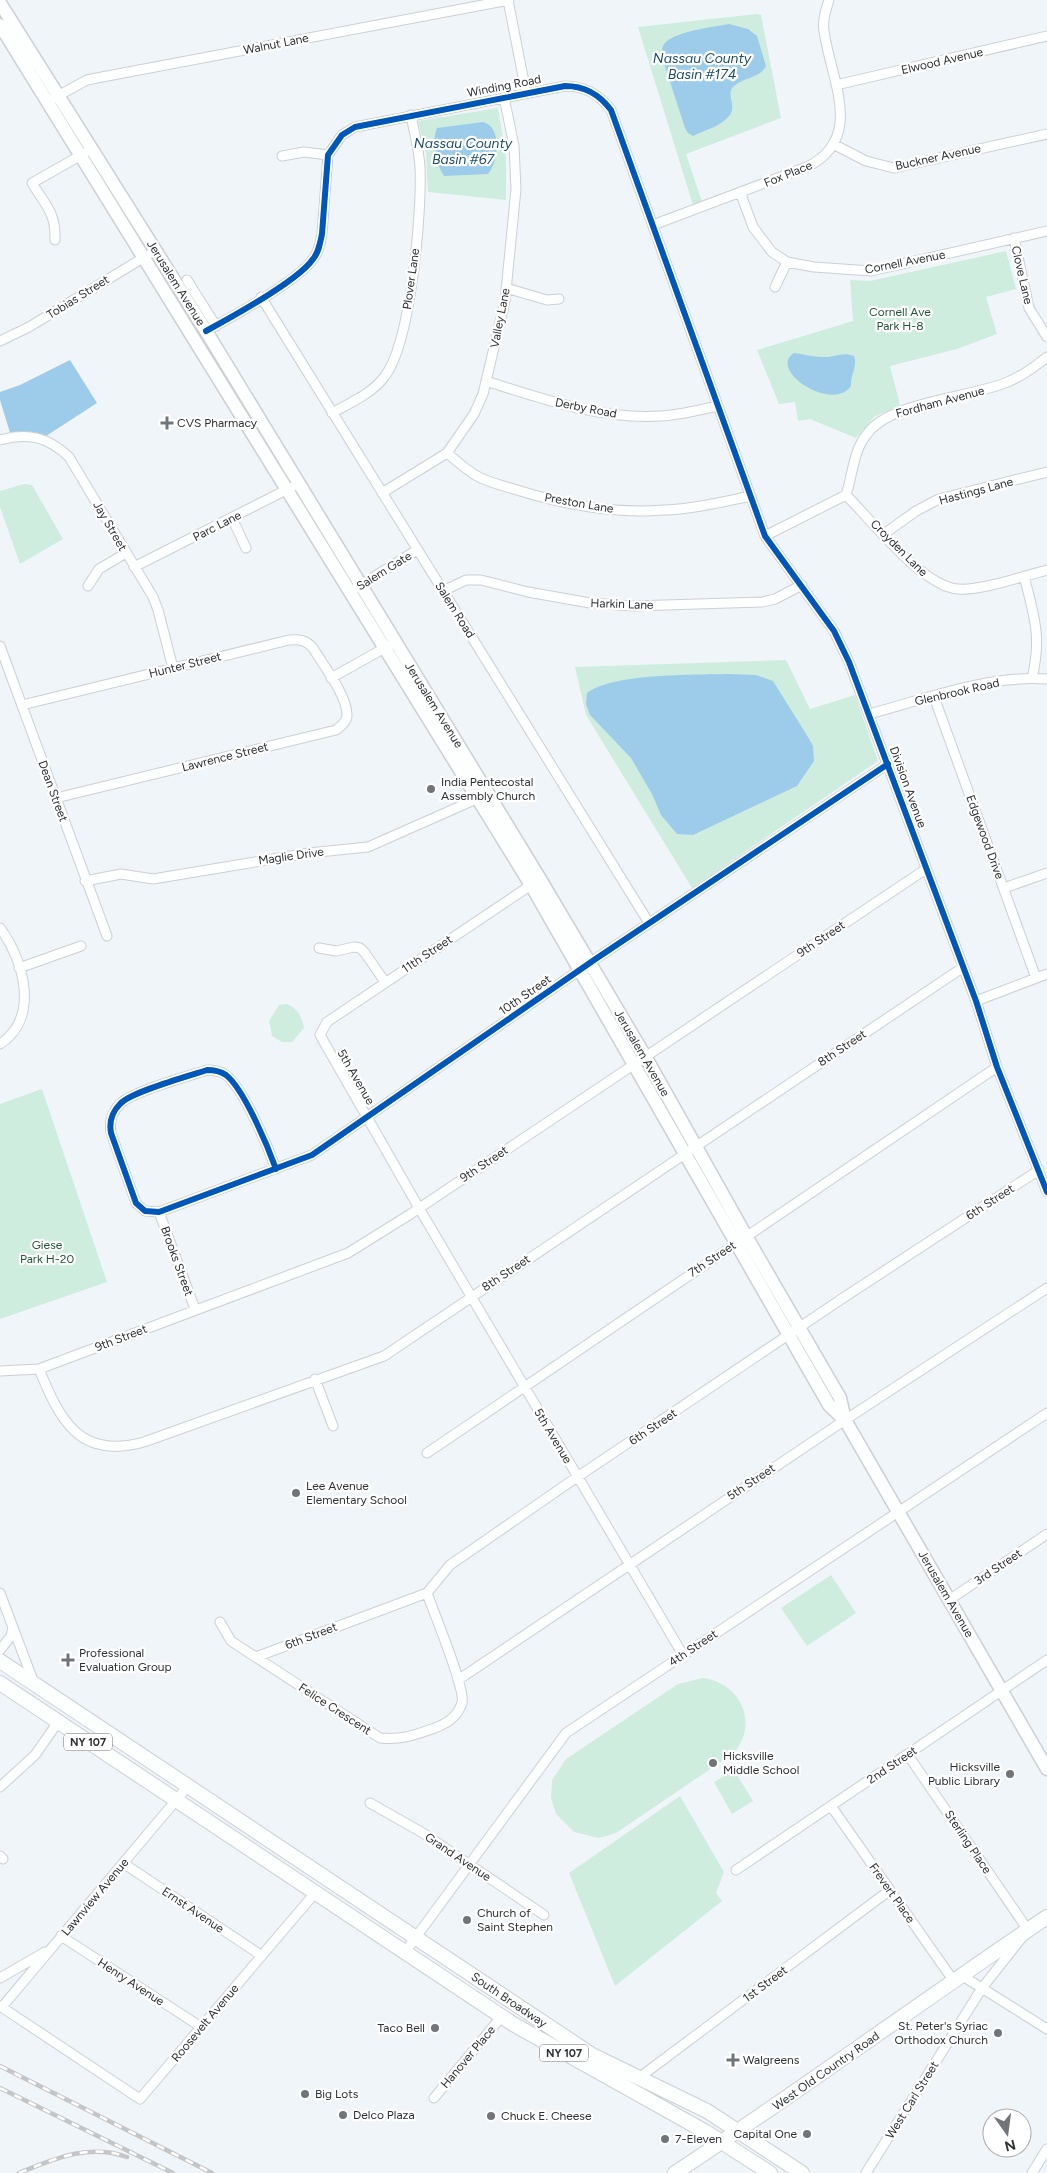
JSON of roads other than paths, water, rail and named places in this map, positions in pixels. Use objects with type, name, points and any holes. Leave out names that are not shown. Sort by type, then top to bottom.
[{"type":"main road","name":"Jerusalem Avenue","points":[[0,3],[53,99],[536,882],[585,967],[645,1056],[695,1147],[740,1240]]},
{"type":"main road","name":"Jerusalem Avenue","points":[[0,25],[53,99]]},
{"type":"main road","name":"Jerusalem Avenue","points":[[150,254],[211,329],[293,486]]},
{"type":"main road","name":"Jerusalem Avenue","points":[[585,967],[632,1064],[684,1154],[740,1240],[794,1333],[840,1398],[844,1420],[1047,1769]]},
{"type":"main road","name":"NY 107","points":[[0,1661],[188,1786]]},
{"type":"main road","name":"NY 107","points":[[0,1683],[315,1893]]},
{"type":"main road","name":"South Broadway","points":[[188,1786],[592,2054],[707,2111],[729,2138],[770,2173]]},
{"type":"main road","name":"South Broadway","points":[[315,1893],[502,2016],[729,2138],[802,2173]]},
{"type":"main road","name":"West Old Country Road","points":[[675,2173],[729,2138],[957,1977],[1047,1917]]},
{"type":"street","name":"Walnut Lane","points":[[53,99],[87,80],[466,4],[508,0]]},
{"type":"street","points":[[508,0],[526,92]]},
{"type":"street","name":"Fox Place","points":[[653,225],[816,162],[833,144],[842,117],[823,29],[829,0]]},
{"type":"street","name":"Elwood Avenue","points":[[836,85],[1047,36]]},
{"type":"street","name":"Winding Road","points":[[328,155],[342,135],[355,127],[526,92],[574,86],[584,88],[604,101],[611,110],[718,406]]},
{"type":"street","name":"Valley Lane","points":[[382,494],[447,453],[474,414],[486,381],[499,332],[506,288],[516,189],[514,146],[504,97]]},
{"type":"street","name":"Plover Lane","points":[[332,413],[371,390],[384,379],[394,358],[402,331],[414,267],[420,196],[420,167],[411,115]]},
{"type":"street","name":"Buckner Avenue","points":[[833,144],[866,161],[894,168],[1047,134]]},
{"type":"street","points":[[55,240],[56,224],[32,183],[86,152]]},
{"type":"street","points":[[211,329],[304,269],[317,252],[322,234],[328,155],[304,152],[282,156]]},
{"type":"street","name":"Cornell Avenue","points":[[740,192],[759,238],[772,252],[787,262],[853,271],[872,271],[1047,231]]},
{"type":"street","name":"Clove Lane","points":[[1014,238],[1029,308],[1047,337]]},
{"type":"street","name":"Tobias Street","points":[[0,341],[29,327],[150,254]]},
{"type":"street","points":[[775,287],[787,262]]},
{"type":"street","name":"Jerusalem Avenue","points":[[187,280],[211,329]]},
{"type":"street","points":[[506,288],[547,300],[560,299]]},
{"type":"street","name":"Salem Road","points":[[261,298],[649,923]]},
{"type":"street","name":"Fordham Avenue","points":[[846,495],[859,446],[877,422],[895,412],[1006,383],[1030,370],[1047,357]]},
{"type":"street","name":"Derby Road","points":[[486,381],[554,402],[602,414],[662,416],[718,406]]},
{"type":"street","name":"Division Avenue","points":[[718,406],[766,536],[834,631],[849,662],[962,968],[976,1001],[997,1066],[1047,1192]]},
{"type":"street","name":"Jay Street","points":[[0,440],[29,435],[46,440],[60,448],[80,473],[158,610],[174,668]]},
{"type":"street","name":"Preston Lane","points":[[447,453],[467,470],[486,480],[544,498],[589,507],[611,510],[663,511],[700,507],[751,496]]},
{"type":"street","name":"Hastings Lane","points":[[884,534],[916,511],[939,499],[1047,472]]},
{"type":"street","name":"Parc Lane","points":[[134,567],[293,486]]},
{"type":"street","points":[[766,536],[846,495]]},
{"type":"street","name":"Croyden Lane","points":[[846,495],[924,575],[944,586],[967,589],[1047,570]]},
{"type":"street","points":[[232,518],[246,548]]},
{"type":"street","name":"Salem Gate","points":[[355,589],[417,550]]},
{"type":"street","points":[[88,586],[99,569],[126,553]]},
{"type":"street","points":[[1024,576],[1038,630],[1038,643],[1032,678]]},
{"type":"street","name":"Harkin Lane","points":[[443,591],[466,580],[481,580],[569,600],[632,606],[762,602],[775,599],[802,585]]},
{"type":"street","name":"Hunter Street","points":[[22,705],[289,640],[300,639],[308,642],[313,648],[331,678]]},
{"type":"street","points":[[331,678],[390,645]]},
{"type":"street","name":"Dean Street","points":[[0,646],[106,936]]},
{"type":"street","name":"Lawrence Street","points":[[56,798],[336,730],[344,724],[347,716],[343,697],[331,678]]},
{"type":"street","name":"Glenbrook Road","points":[[869,714],[934,696],[993,683],[1032,678],[1047,679]]},
{"type":"street","name":"Edgewood Drive","points":[[934,696],[1036,978]]},
{"type":"street","name":"10th Street","points":[[159,1212],[312,1155],[649,923],[888,764]]},
{"type":"street","name":"Maglie Drive","points":[[86,881],[121,874],[153,879],[309,852],[368,847],[483,796]]},
{"type":"street","name":"9th Street","points":[[0,1370],[39,1369],[348,1253],[419,1208],[926,869]]},
{"type":"street","points":[[1004,888],[1047,873]]},
{"type":"street","name":"11th Street","points":[[320,1035],[327,1022],[536,882]]},
{"type":"street","points":[[0,928],[19,968],[25,994],[24,1013],[16,1030],[0,1044]]},
{"type":"street","points":[[19,968],[81,946]]},
{"type":"street","points":[[319,948],[336,951],[354,947],[360,948],[366,953],[385,982]]},
{"type":"street","name":"8th Street","points":[[39,1369],[60,1416],[73,1430],[94,1443],[118,1447],[144,1442],[315,1379],[384,1356],[962,968]]},
{"type":"street","points":[[976,1001],[1047,974]]},
{"type":"street","name":"5th Avenue","points":[[320,1035],[471,1297],[683,1655]]},
{"type":"street","name":"7th Street","points":[[427,1453],[997,1066]]},
{"type":"street","points":[[159,1212],[145,1211],[136,1203],[111,1133],[113,1113],[125,1100],[207,1070],[226,1075],[234,1084],[265,1139],[276,1169]]},
{"type":"street","name":"6th Street","points":[[256,1657],[427,1593],[450,1565],[843,1298],[1039,1170]]},
{"type":"street","name":"Brooks Street","points":[[159,1212],[195,1309]]},
{"type":"street","name":"5th Street","points":[[458,1680],[844,1420],[1047,1288]]},
{"type":"street","points":[[315,1379],[333,1426]]},
{"type":"street","name":"4th Street","points":[[405,1952],[566,1733],[1047,1413]]},
{"type":"street","name":"3rd Street","points":[[949,1600],[1047,1534]]},
{"type":"street","points":[[0,1593],[35,1686]]},
{"type":"street","name":"Felice Crescent","points":[[220,1622],[231,1641],[380,1738],[400,1740],[445,1724],[456,1716],[463,1700],[458,1680],[427,1593]]},
{"type":"street","points":[[0,1650],[11,1636],[13,1626]]},
{"type":"street","name":"2nd Street","points":[[736,1870],[1047,1660]]},
{"type":"street","points":[[0,1787],[35,1755],[58,1722]]},
{"type":"street","name":"Sterling Place","points":[[908,1754],[1028,1930]]},
{"type":"street","name":"Lawnview Avenue","points":[[1,2007],[188,1786]]},
{"type":"street","name":"Grand Avenue","points":[[370,1802],[423,1833],[544,1915]]},
{"type":"street","name":"Frevert Place","points":[[831,1806],[890,1890],[957,1977]]},
{"type":"street","name":"Ernst Avenue","points":[[123,1863],[262,1956]]},
{"type":"street","name":"1st Street","points":[[640,2077],[890,1890]]},
{"type":"street","name":"Roosevelt Avenue","points":[[1,2007],[140,2099],[315,1893]]},
{"type":"street","name":"West Carl Street","points":[[866,2173],[982,1988],[1028,1930]]},
{"type":"street","name":"Henry Avenue","points":[[62,1936],[201,2027]]},
{"type":"street","points":[[0,1978],[50,1950]]},
{"type":"street","points":[[957,1977],[982,1988],[1047,2029]]},
{"type":"street","name":"Hanover Place","points":[[434,2098],[502,2016]]},
{"type":"street","points":[[1032,2173],[1047,2149]]},
{"type":"water","name":"Nassau County Basin #174","points":[[729,24],[748,29],[757,36],[766,66],[760,73],[734,86],[731,92],[732,111],[727,119],[693,136],[685,128],[662,57],[663,47],[671,38],[679,35]]},
{"type":"water","name":"Nassau County Basin #67","points":[[483,122],[493,130],[497,145],[495,161],[488,174],[444,176],[435,153],[434,140],[437,128]]},
{"type":"water","points":[[794,353],[819,357],[846,354],[854,356],[855,363],[851,386],[842,393],[830,395],[817,392],[805,386],[795,378],[789,369],[788,360]]},
{"type":"water","points":[[70,360],[97,403],[43,438],[11,436],[0,400],[0,392],[20,385]]},
{"type":"water","points":[[728,674],[756,675],[773,681],[813,746],[814,761],[797,786],[693,835],[677,834],[661,815],[652,794],[631,758],[590,715],[586,704],[587,693],[599,686],[634,678]]},
{"type":"railway","points":[[0,2066],[212,2173]]},
{"type":"railway","points":[[0,2088],[173,2173]]},
{"type":"railway","points":[[19,2173],[59,2158],[85,2152],[113,2153],[127,2157]]},
{"type":"place","name":"CVS Pharmacy","points":[[167,423]]},
{"type":"place","name":"India Pentecostal Assembly Church","points":[[431,789]]},
{"type":"place","name":"Lee Avenue Elementary School","points":[[296,1493]]},
{"type":"place","name":"Professional Evaluation Group","points":[[68,1660]]},
{"type":"place","name":"Hicksville Middle School","points":[[713,1763]]},
{"type":"place","name":"Hicksville Public Library","points":[[1010,1774]]},
{"type":"place","name":"Church of Saint Stephen","points":[[467,1920]]},
{"type":"place","name":"Taco Bell","points":[[435,2028]]},
{"type":"place","name":"St. Peter's Syriac Orthodox Church","points":[[998,2033]]},
{"type":"place","name":"Walgreens","points":[[733,2060]]},
{"type":"place","name":"Big Lots","points":[[305,2094]]},
{"type":"place","name":"Delco Plaza","points":[[343,2115]]},
{"type":"place","name":"Chuck E. Cheese","points":[[491,2116]]},
{"type":"place","name":"Capital One","points":[[807,2134]]},
{"type":"place","name":"7-Eleven","points":[[665,2139]]},
{"type":"park label","name":"Cornell Ave Park H-8","points":[[900,319]]},
{"type":"park label","name":"Giese Park H-20","points":[[47,1252]]}]
